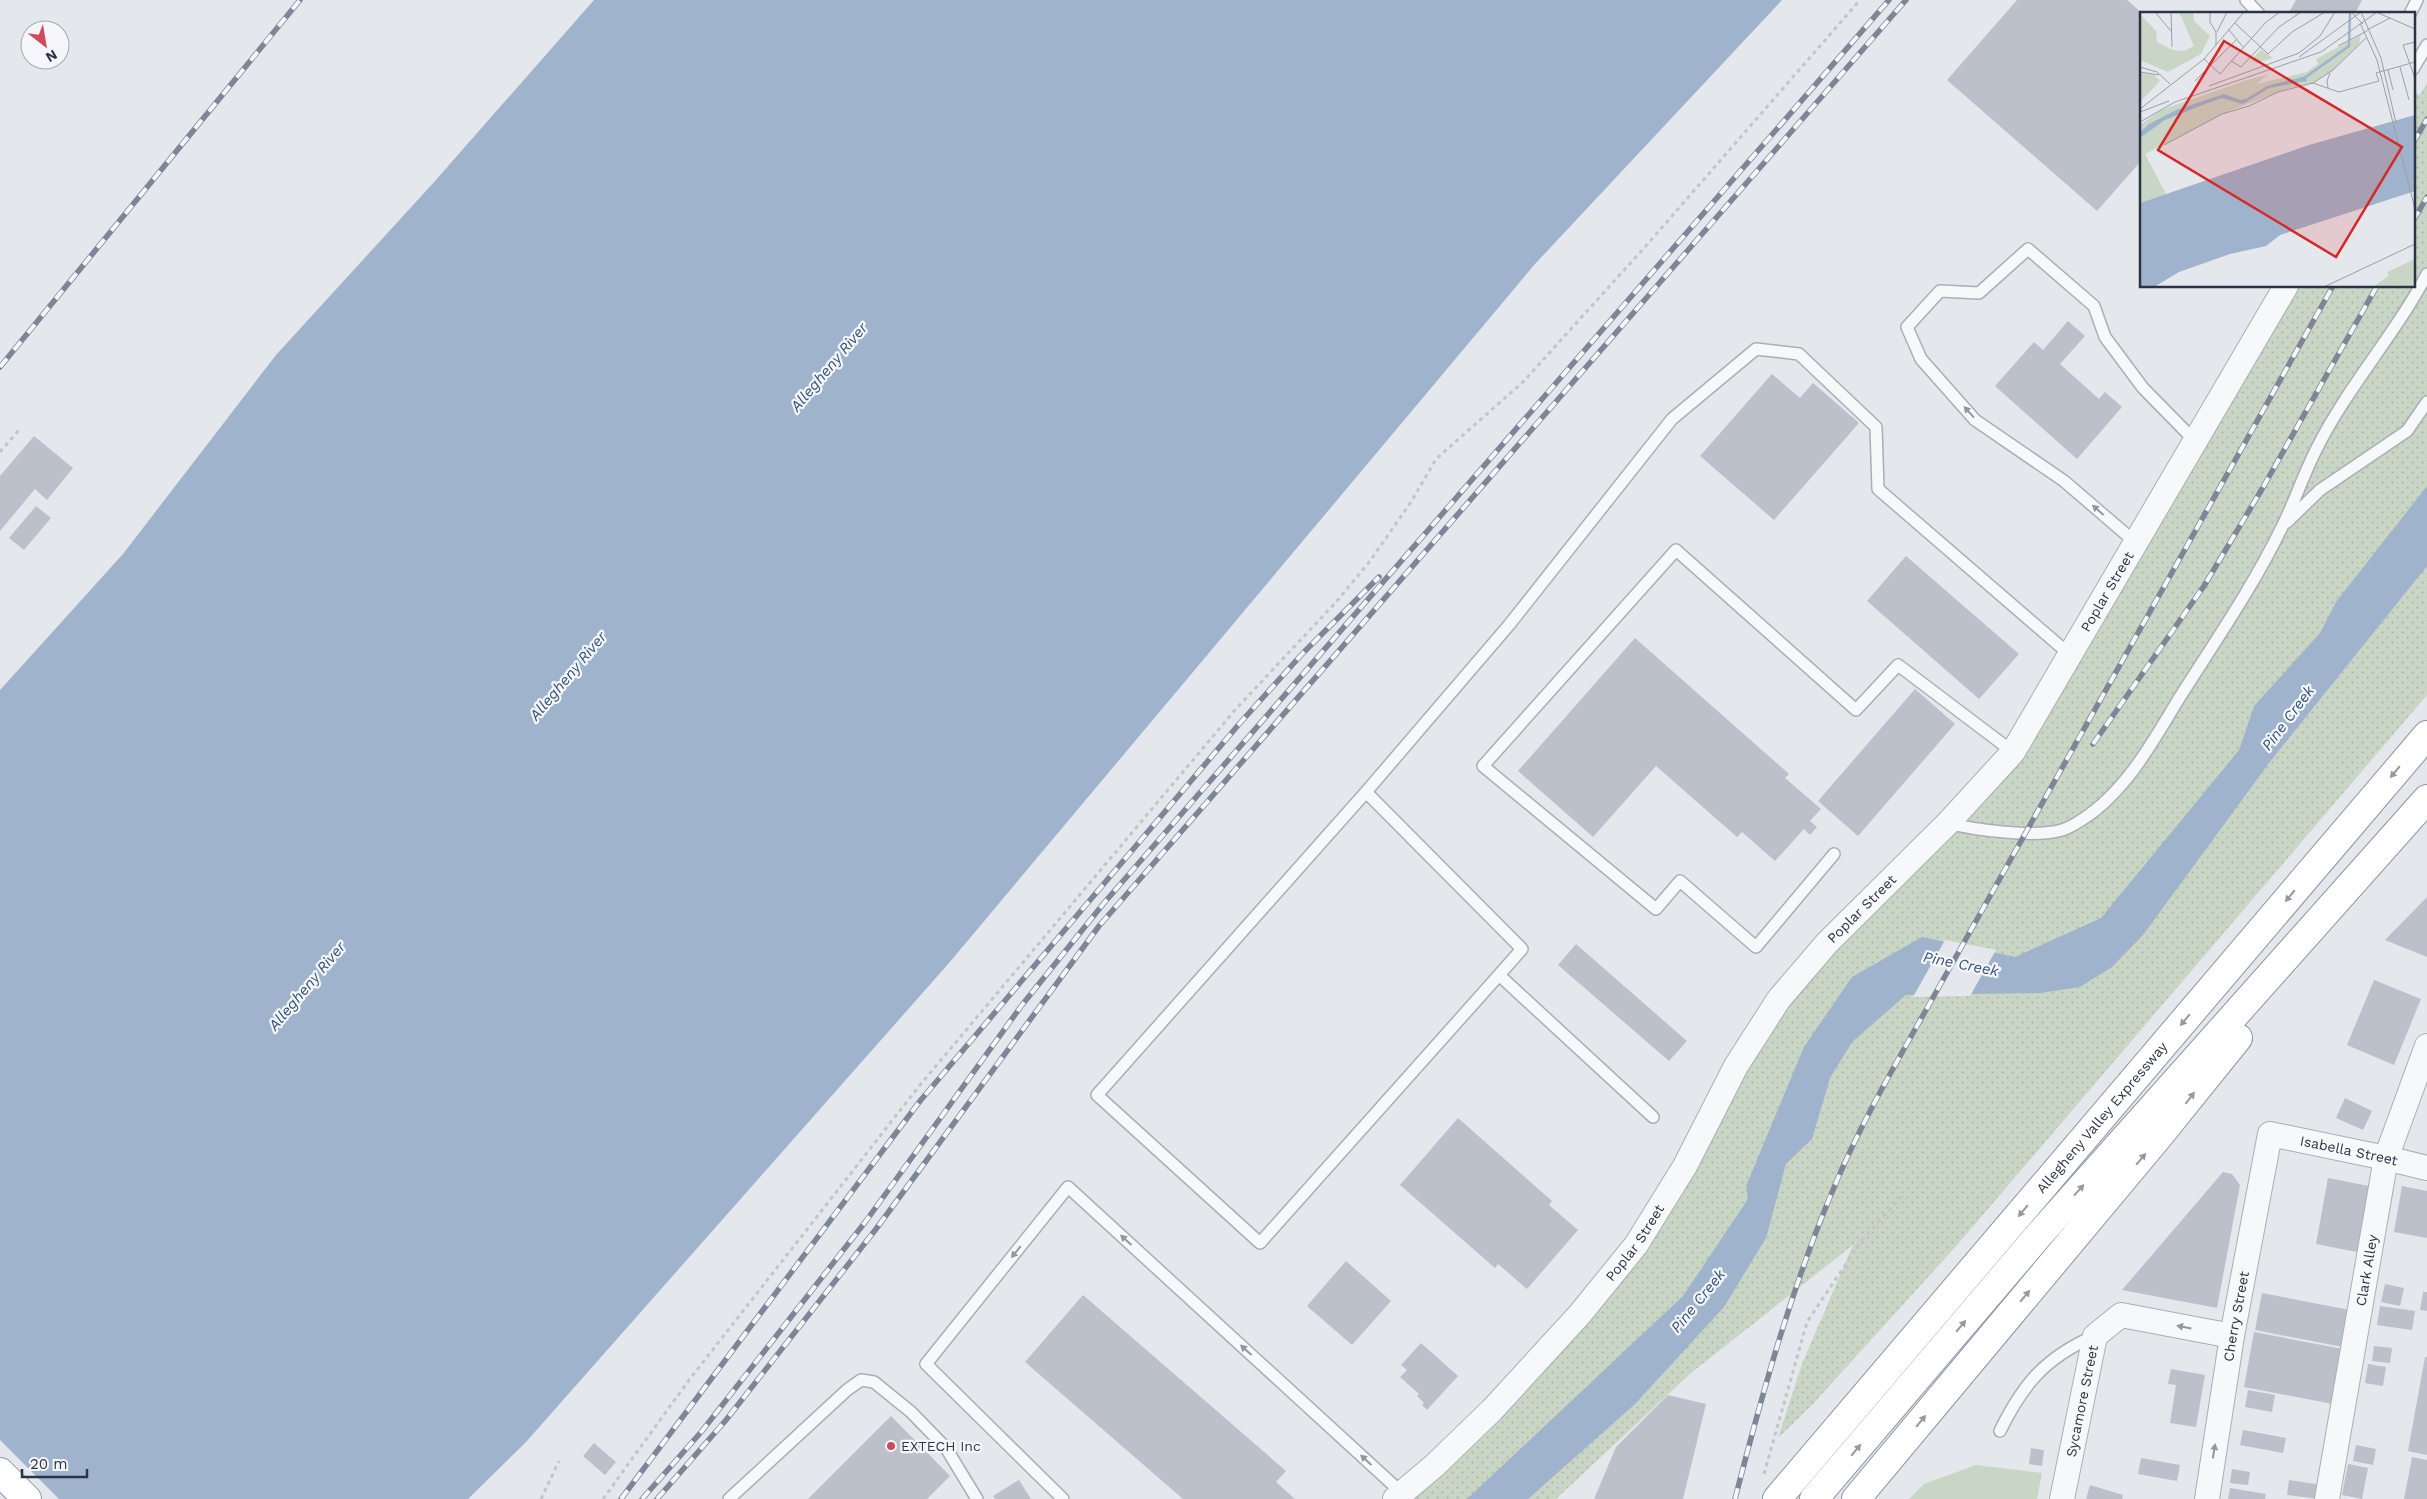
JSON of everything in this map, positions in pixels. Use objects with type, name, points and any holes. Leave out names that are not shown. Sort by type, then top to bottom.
[{"type":"highway","name":"Allegheny Valley Expressway","points":[[1770,1490],[1830,1438],[2427,735]]},
{"type":"highway","name":"Allegheny Valley Expressway","points":[[1819,1493],[2038,1236],[2427,799]]},
{"type":"highway","points":[[1856,1499],[2160,1136],[2427,799]]},
{"type":"highway","points":[[0,1472],[27,1499]]},
{"type":"street","name":"Poplar Street","points":[[1398,1496],[1492,1410],[1586,1306],[1636,1245],[1685,1166],[1736,1066],[1779,999],[1827,943],[1948,823],[2013,752],[2068,654],[2285,288]]},
{"type":"street","name":"Clark Alley","points":[[2327,1499],[2386,1158],[2427,1046]]},
{"type":"street","name":"Isabella Street","points":[[2270,1134],[2427,1168]]},
{"type":"street","name":"Cherry Street","points":[[2207,1499],[2232,1336],[2270,1134]]},
{"type":"street","name":"Sycamore Street","points":[[2062,1499],[2096,1336],[2120,1315],[2232,1336]]},
{"type":"lane","points":[[2246,0],[2257,12]]},
{"type":"lane","points":[[2411,12],[2418,0]]},
{"type":"lane","points":[[2414,67],[2427,45]]},
{"type":"lane","points":[[2134,542],[2064,481],[1975,420],[1921,359],[1906,327],[1940,291],[1979,293],[2028,250],[2094,306],[2105,337],[2143,388],[2195,441]]},
{"type":"lane","points":[[1948,823],[1966,828],[1994,831],[2044,832],[2062,830],[2084,819],[2112,795],[2149,747],[2232,614],[2282,527],[2318,447],[2365,370],[2411,303],[2427,274]]},
{"type":"lane","points":[[1366,792],[1522,949],[1260,1243],[1097,1095],[1366,792],[1510,625],[1672,419],[1756,349],[1799,354],[1876,427],[1878,489],[2068,654]]},
{"type":"lane","points":[[2282,527],[2320,490],[2408,431],[2427,402]]},
{"type":"lane","points":[[1834,854],[1756,947],[1680,881],[1656,908],[1483,766],[1676,550],[1856,710],[1898,665],[2013,752]]},
{"type":"lane","points":[[1499,975],[1653,1117]]},
{"type":"lane","points":[[1063,1499],[926,1364],[1068,1187],[1398,1496]]},
{"type":"lane","points":[[2000,1431],[2011,1409],[2035,1374],[2069,1347],[2096,1336]]},
{"type":"lane","points":[[729,1499],[860,1380],[874,1382],[911,1412],[946,1448],[977,1499]]},
{"type":"path","points":[[603,1499],[689,1380],[920,1085],[1235,710],[1338,601],[1370,561],[1411,502],[1436,459],[1523,382],[1645,247],[1860,0]]},
{"type":"path","points":[[0,452],[19,430]]},
{"type":"path","points":[[1770,1490],[1807,1322],[1862,1240],[1904,1194]]},
{"type":"path","points":[[541,1499],[560,1461]]},
{"type":"green space","points":[[2427,83],[2427,695],[1958,1244],[1812,1405],[1778,1438],[1802,1364],[1853,1245],[1691,1373],[1556,1499],[1395,1499],[1580,1314],[1779,999],[1969,800],[2285,288],[2414,288],[2414,92],[2420,95]]},
{"type":"green space","points":[[1976,1465],[2042,1473],[2037,1499],[1909,1499],[1924,1484]]},
{"type":"water","name":"Allegheny River","points":[[594,0],[1782,0],[1535,264],[949,963],[526,1442],[468,1499],[0,1499],[0,690],[123,554],[276,355],[435,181]]},
{"type":"water","name":"Pine Creek","points":[[2427,486],[2427,566],[2269,763],[2143,935],[2112,967],[2080,987],[2040,993],[1906,995],[1852,1042],[1830,1078],[1812,1139],[1786,1164],[1766,1238],[1724,1307],[1635,1404],[1528,1499],[1467,1499],[1683,1296],[1748,1199],[1746,1186],[1804,1047],[1852,977],[1922,937],[2015,957],[2101,918],[2239,750],[2254,706],[2320,633],[2336,602]]},
{"type":"pier","points":[[1945,940],[1996,950],[1970,996],[1913,997]]},
{"type":"pier","points":[[0,1440],[59,1499],[0,1499]]},
{"type":"building","points":[[2017,0],[2127,0],[2141,12],[2140,162],[2097,211],[1947,80]]},
{"type":"building","points":[[2296,0],[2362,0],[2356,12],[2289,12]]},
{"type":"building","points":[[2068,321],[2085,336],[2060,364],[2099,399],[2105,392],[2122,407],[2077,459],[1995,386],[2034,342],[2043,350]]},
{"type":"building","points":[[1772,374],[1800,398],[1813,383],[1859,423],[1774,520],[1700,456]]},
{"type":"building","points":[[34,436],[73,468],[47,500],[35,489],[0,531],[0,476]]},
{"type":"building","points":[[36,506],[51,518],[24,550],[9,538]]},
{"type":"building","points":[[1906,556],[2019,654],[1979,699],[1867,601]]},
{"type":"building","points":[[1635,638],[1789,774],[1785,778],[1821,809],[1810,821],[1817,827],[1810,835],[1804,829],[1775,861],[1742,832],[1737,837],[1656,766],[1593,837],[1518,771]]},
{"type":"building","points":[[1915,689],[1955,724],[1858,836],[1818,801]]},
{"type":"building","points":[[2427,897],[2427,957],[2385,940]]},
{"type":"building","points":[[1576,944],[1687,1041],[1669,1061],[1558,965]]},
{"type":"building","points":[[2374,980],[2421,999],[2394,1065],[2347,1045]]},
{"type":"building","points":[[2345,1098],[2372,1111],[2363,1130],[2336,1118]]},
{"type":"building","points":[[1458,1118],[1552,1201],[1549,1205],[1578,1230],[1527,1289],[1498,1264],[1495,1268],[1400,1185]]},
{"type":"building","points":[[2223,1172],[2232,1174],[2240,1185],[2217,1308],[2122,1290]]},
{"type":"building","points":[[2328,1178],[2374,1187],[2362,1253],[2316,1244]]},
{"type":"building","points":[[2402,1186],[2427,1191],[2427,1238],[2394,1232]]},
{"type":"building","points":[[1346,1261],[1391,1301],[1352,1345],[1307,1306]]},
{"type":"building","points":[[2385,1284],[2404,1288],[2400,1306],[2381,1302]]},
{"type":"building","points":[[2423,1292],[2427,1292],[2427,1311],[2420,1310]]},
{"type":"building","points":[[2262,1293],[2355,1311],[2348,1348],[2255,1330]]},
{"type":"building","points":[[1083,1295],[1286,1471],[1276,1482],[1295,1499],[1183,1499],[1025,1362]]},
{"type":"building","points":[[2380,1306],[2415,1311],[2412,1330],[2377,1325]]},
{"type":"building","points":[[2254,1332],[2348,1350],[2338,1405],[2244,1387]]},
{"type":"building","points":[[1421,1343],[1458,1376],[1427,1410],[1422,1405],[1424,1403],[1417,1396],[1419,1394],[1400,1377],[1407,1370],[1401,1365]]},
{"type":"building","points":[[2374,1346],[2392,1348],[2390,1363],[2372,1361]]},
{"type":"building","points":[[2425,1357],[2427,1357],[2427,1455],[2408,1451]]},
{"type":"building","points":[[2368,1364],[2386,1367],[2383,1386],[2365,1383]]},
{"type":"building","points":[[2171,1369],[2205,1375],[2196,1427],[2170,1423],[2176,1385],[2168,1384]]},
{"type":"building","points":[[2248,1390],[2275,1395],[2272,1412],[2245,1407]]},
{"type":"building","points":[[1668,1395],[1706,1404],[1683,1499],[1594,1499],[1616,1447]]},
{"type":"building","name":"EXTECH Inc","points":[[891,1416],[950,1476],[927,1499],[808,1499]]},
{"type":"building","points":[[2243,1430],[2286,1438],[2283,1453],[2240,1445]]},
{"type":"building","points":[[594,1443],[616,1462],[605,1475],[583,1456]]},
{"type":"building","points":[[2356,1445],[2376,1449],[2373,1465],[2353,1461]]},
{"type":"building","points":[[2031,1448],[2044,1450],[2042,1466],[2029,1464]]},
{"type":"building","points":[[2412,1457],[2427,1460],[2427,1499],[2404,1499]]},
{"type":"building","points":[[2141,1458],[2180,1465],[2177,1481],[2138,1474]]},
{"type":"building","points":[[2348,1464],[2368,1468],[2362,1499],[2342,1495]]},
{"type":"building","points":[[2232,1469],[2250,1472],[2248,1485],[2230,1483]]},
{"type":"building","points":[[1019,1480],[1031,1499],[995,1499],[993,1496]]},
{"type":"building","points":[[2289,1480],[2322,1485],[2320,1499],[2287,1495]]},
{"type":"building","points":[[2090,1485],[2123,1495],[2122,1499],[2086,1499]]},
{"type":"building","points":[[2230,1488],[2266,1494],[2265,1499],[2228,1499]]},
{"type":"railway","points":[[0,367],[300,0]]},
{"type":"railway","points":[[642,1499],[702,1431],[866,1221],[1022,1005],[1104,903],[1889,0]]},
{"type":"railway","points":[[657,1499],[726,1420],[876,1229],[1099,926],[1906,0]]},
{"type":"railway","points":[[2414,141],[2427,119]]},
{"type":"railway","points":[[2414,219],[2427,197]]},
{"type":"railway","points":[[1735,1499],[1768,1377],[1793,1297],[1822,1217],[1858,1135],[1903,1051],[2332,288]]},
{"type":"railway","points":[[2093,744],[2204,586],[2262,489],[2376,288]]},
{"type":"railway","points":[[621,1499],[920,1101],[1240,723],[1303,653],[1379,577]]},
{"type":"place","name":"EXTECH Inc","points":[[891,1446]]}]
